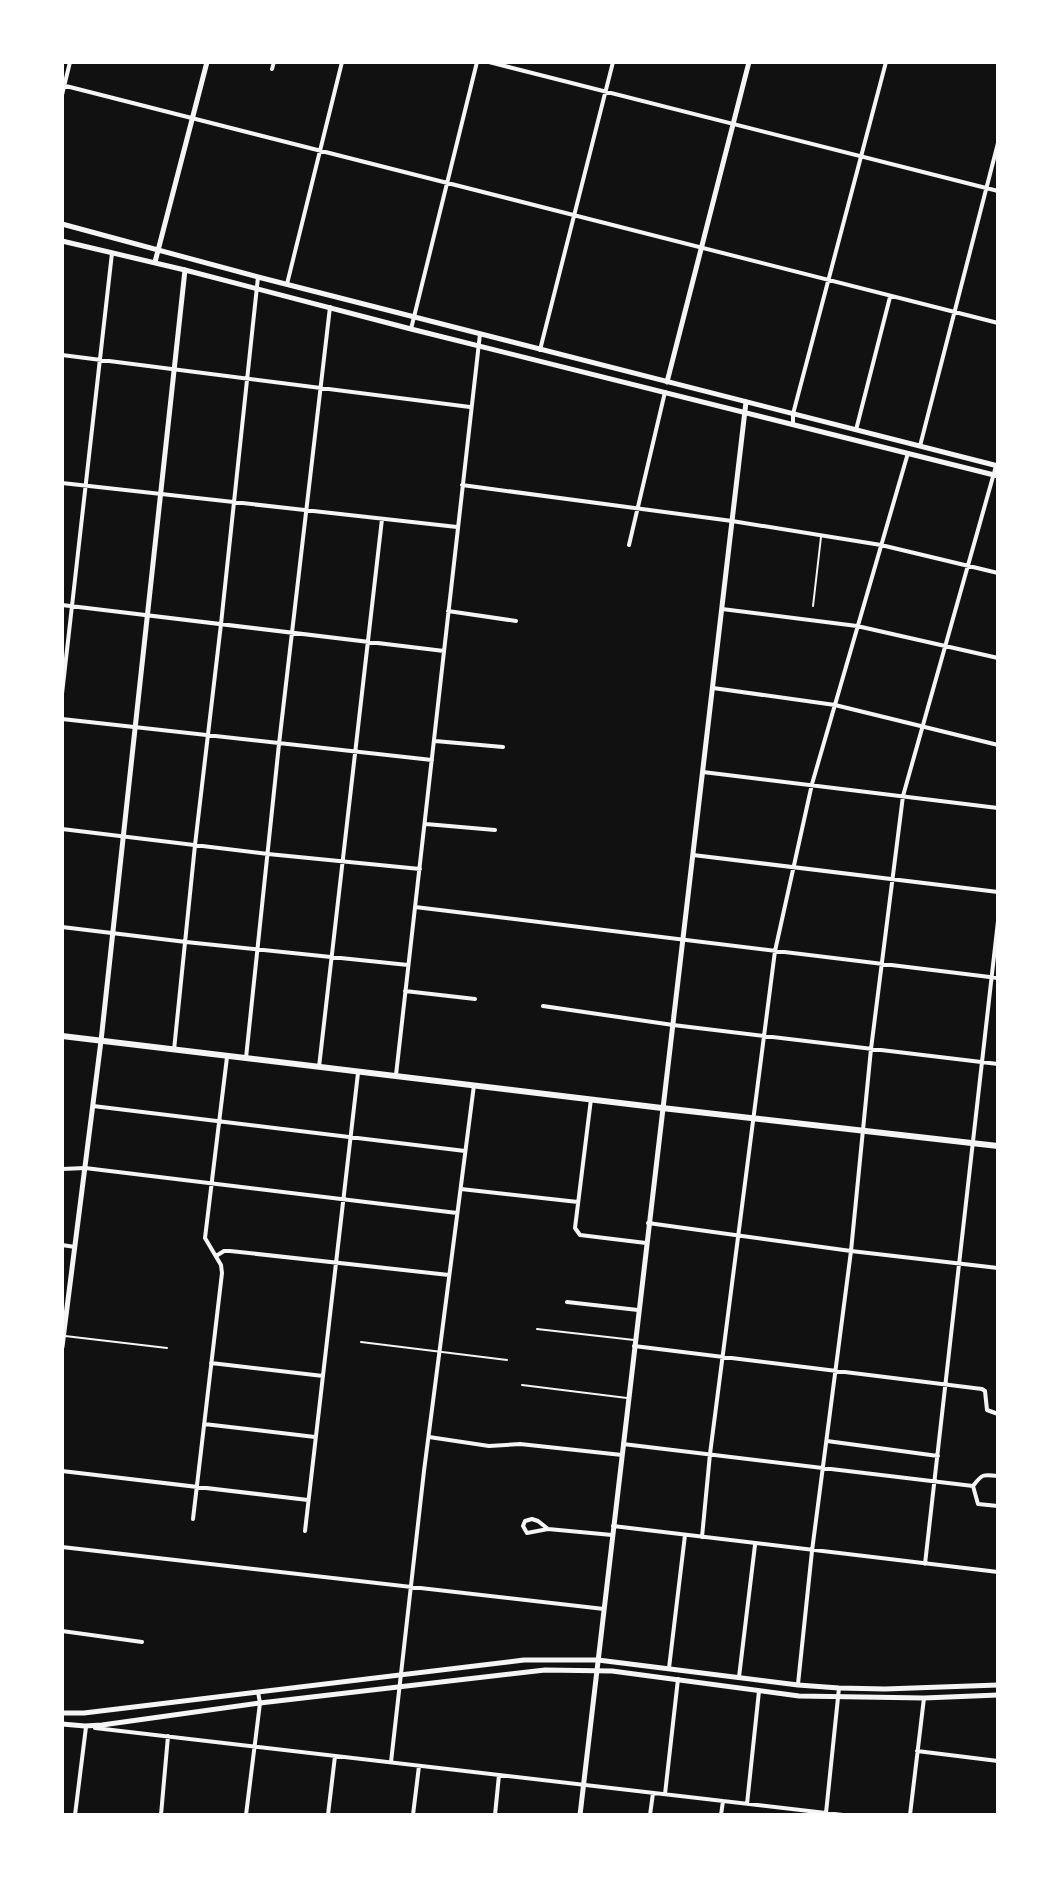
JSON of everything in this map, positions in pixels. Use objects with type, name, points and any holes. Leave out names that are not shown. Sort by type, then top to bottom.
[{"type":"main road","points":[[155,263],[207,62]]},
{"type":"main road","points":[[667,382],[749,62]]},
{"type":"main road","points":[[62,224],[997,466]]},
{"type":"main road","points":[[62,241],[996,476]]},
{"type":"main road","points":[[62,1347],[101,1041],[185,270]]},
{"type":"main road","points":[[580,1815],[746,402]]},
{"type":"main road","points":[[62,1036],[998,1146]]},
{"type":"main road","points":[[62,1713],[84,1713],[524,1660],[598,1660],[839,1688],[998,1685]]},
{"type":"main road","points":[[62,1724],[85,1726],[536,1671],[612,1671],[799,1696],[924,1698],[998,1695]]},
{"type":"street","points":[[62,95],[70,62]]},
{"type":"street","points":[[272,69],[274,62]]},
{"type":"street","points":[[287,284],[342,62]]},
{"type":"street","points":[[411,329],[477,62]]},
{"type":"street","points":[[489,62],[998,191]]},
{"type":"street","points":[[540,350],[613,62]]},
{"type":"street","points":[[793,424],[793,414],[886,62]]},
{"type":"street","points":[[63,85],[998,323]]},
{"type":"street","points":[[920,446],[998,143]]},
{"type":"street","points":[[62,694],[112,253]]},
{"type":"street","points":[[174,1050],[258,277]]},
{"type":"street","points":[[856,430],[890,297]]},
{"type":"street","points":[[246,1058],[330,307]]},
{"type":"street","points":[[396,1075],[480,334]]},
{"type":"street","points":[[62,355],[470,407]]},
{"type":"street","points":[[629,545],[665,392]]},
{"type":"street","points":[[702,1537],[775,951],[812,784],[908,453]]},
{"type":"street","points":[[798,1685],[903,796],[997,466]]},
{"type":"street","points":[[62,483],[457,527]]},
{"type":"street","points":[[462,485],[821,535],[881,545],[998,573]]},
{"type":"street","points":[[319,1067],[382,519]]},
{"type":"street","points":[[62,605],[444,651]]},
{"type":"street","points":[[722,609],[857,626],[998,658]]},
{"type":"street","points":[[448,611],[516,621]]},
{"type":"street","points":[[713,688],[835,705],[998,745]]},
{"type":"street","points":[[62,719],[432,760]]},
{"type":"street","points":[[435,741],[503,747]]},
{"type":"street","points":[[703,772],[998,808]]},
{"type":"street","points":[[425,824],[495,830]]},
{"type":"street","points":[[62,829],[420,869]]},
{"type":"street","points":[[693,855],[998,892]]},
{"type":"street","points":[[415,907],[998,978]]},
{"type":"street","points":[[925,1564],[998,921]]},
{"type":"street","points":[[62,927],[408,965]]},
{"type":"street","points":[[405,991],[475,999]]},
{"type":"street","points":[[543,1006],[673,1025],[998,1064]]},
{"type":"street","points":[[193,1519],[222,1273],[221,1265],[205,1238],[227,1056]]},
{"type":"street","points":[[305,1531],[358,1070]]},
{"type":"street","points":[[391,1762],[474,1085]]},
{"type":"street","points":[[591,1099],[575,1228],[580,1235],[646,1243]]},
{"type":"street","points":[[93,1106],[465,1151]]},
{"type":"street","points":[[62,1169],[85,1168],[457,1213]]},
{"type":"street","points":[[461,1189],[578,1202]]},
{"type":"street","points":[[648,1223],[998,1268]]},
{"type":"street","points":[[62,1245],[76,1247]]},
{"type":"street","points":[[216,1256],[230,1251],[449,1275]]},
{"type":"street","points":[[567,1302],[638,1310]]},
{"type":"street","points":[[634,1343],[982,1389],[985,1391],[987,1410],[998,1414]]},
{"type":"street","points":[[211,1363],[323,1376]]},
{"type":"street","points":[[204,1424],[315,1437]]},
{"type":"street","points":[[429,1437],[489,1446],[520,1444],[622,1455]]},
{"type":"street","points":[[827,1441],[938,1456]]},
{"type":"street","points":[[623,1444],[973,1486]]},
{"type":"street","points":[[62,1471],[308,1500]]},
{"type":"street","points":[[973,1486],[980,1476],[998,1476]]},
{"type":"street","points":[[973,1486],[978,1504],[998,1506]]},
{"type":"street","points":[[548,1529],[532,1519],[525,1521],[523,1526],[527,1533],[548,1529],[612,1535]]},
{"type":"street","points":[[613,1526],[998,1572]]},
{"type":"street","points":[[669,1668],[685,1535]]},
{"type":"street","points":[[739,1677],[755,1544]]},
{"type":"street","points":[[62,1547],[604,1609]]},
{"type":"street","points":[[62,1631],[142,1642]]},
{"type":"street","points":[[665,1794],[678,1679]]},
{"type":"street","points":[[826,1813],[839,1688]]},
{"type":"street","points":[[747,1804],[759,1691]]},
{"type":"street","points":[[246,1815],[260,1703],[258,1692]]},
{"type":"street","points":[[910,1815],[924,1698]]},
{"type":"street","points":[[75,1815],[85,1726],[584,1784],[802,1813],[843,1815]]},
{"type":"street","points":[[161,1815],[168,1736]]},
{"type":"street","points":[[917,1751],[998,1761]]},
{"type":"street","points":[[328,1815],[335,1756]]},
{"type":"street","points":[[413,1815],[419,1766]]},
{"type":"street","points":[[495,1815],[499,1775]]},
{"type":"street","points":[[650,1815],[653,1793]]},
{"type":"street","points":[[721,1815],[723,1801]]},
{"type":"lane","points":[[813,606],[821,535]]},
{"type":"lane","points":[[537,1329],[634,1343]]},
{"type":"lane","points":[[63,1336],[167,1348]]},
{"type":"lane","points":[[361,1342],[507,1360]]},
{"type":"lane","points":[[522,1385],[628,1398]]}]
